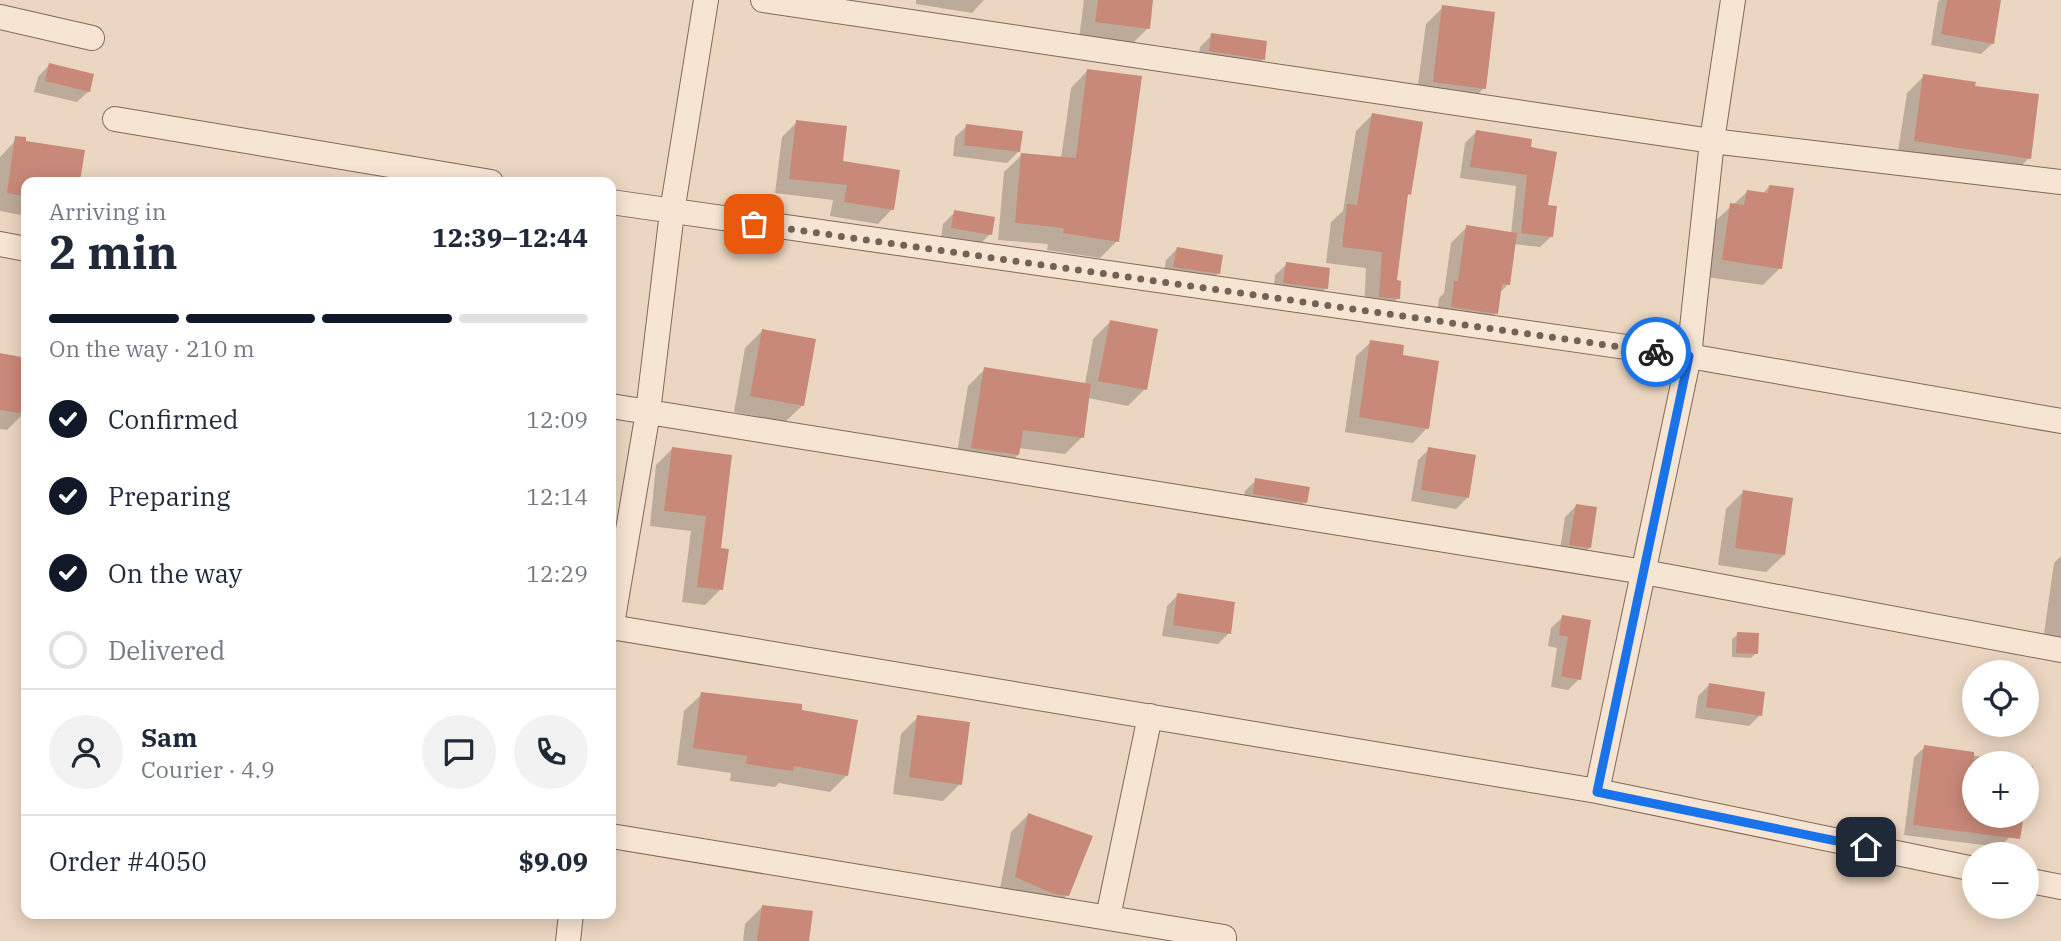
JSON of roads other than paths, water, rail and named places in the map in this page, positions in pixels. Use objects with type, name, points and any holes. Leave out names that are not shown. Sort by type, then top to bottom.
[{"type":"street","points":[[616,599],[648,412],[672,212],[706,0]]},
{"type":"street","points":[[763,0],[1712,141],[2061,182]]},
{"type":"street","points":[[1597,792],[1689,356],[1712,141],[1733,0]]},
{"type":"street","points":[[0,17],[92,38]]},
{"type":"street","points":[[114,119],[461,177]]},
{"type":"street","points":[[616,203],[1689,356],[2061,421]]},
{"type":"street","points":[[0,244],[21,248]]},
{"type":"street","points":[[616,407],[1644,572],[2061,649]]},
{"type":"street","points":[[616,629],[1597,792],[1962,867]]},
{"type":"street","points":[[1108,918],[1150,716]]},
{"type":"street","points":[[616,837],[1224,937],[1224,941]]},
{"type":"street","points":[[2039,883],[2061,887]]},
{"type":"street","points":[[568,941],[570,919]]}]
